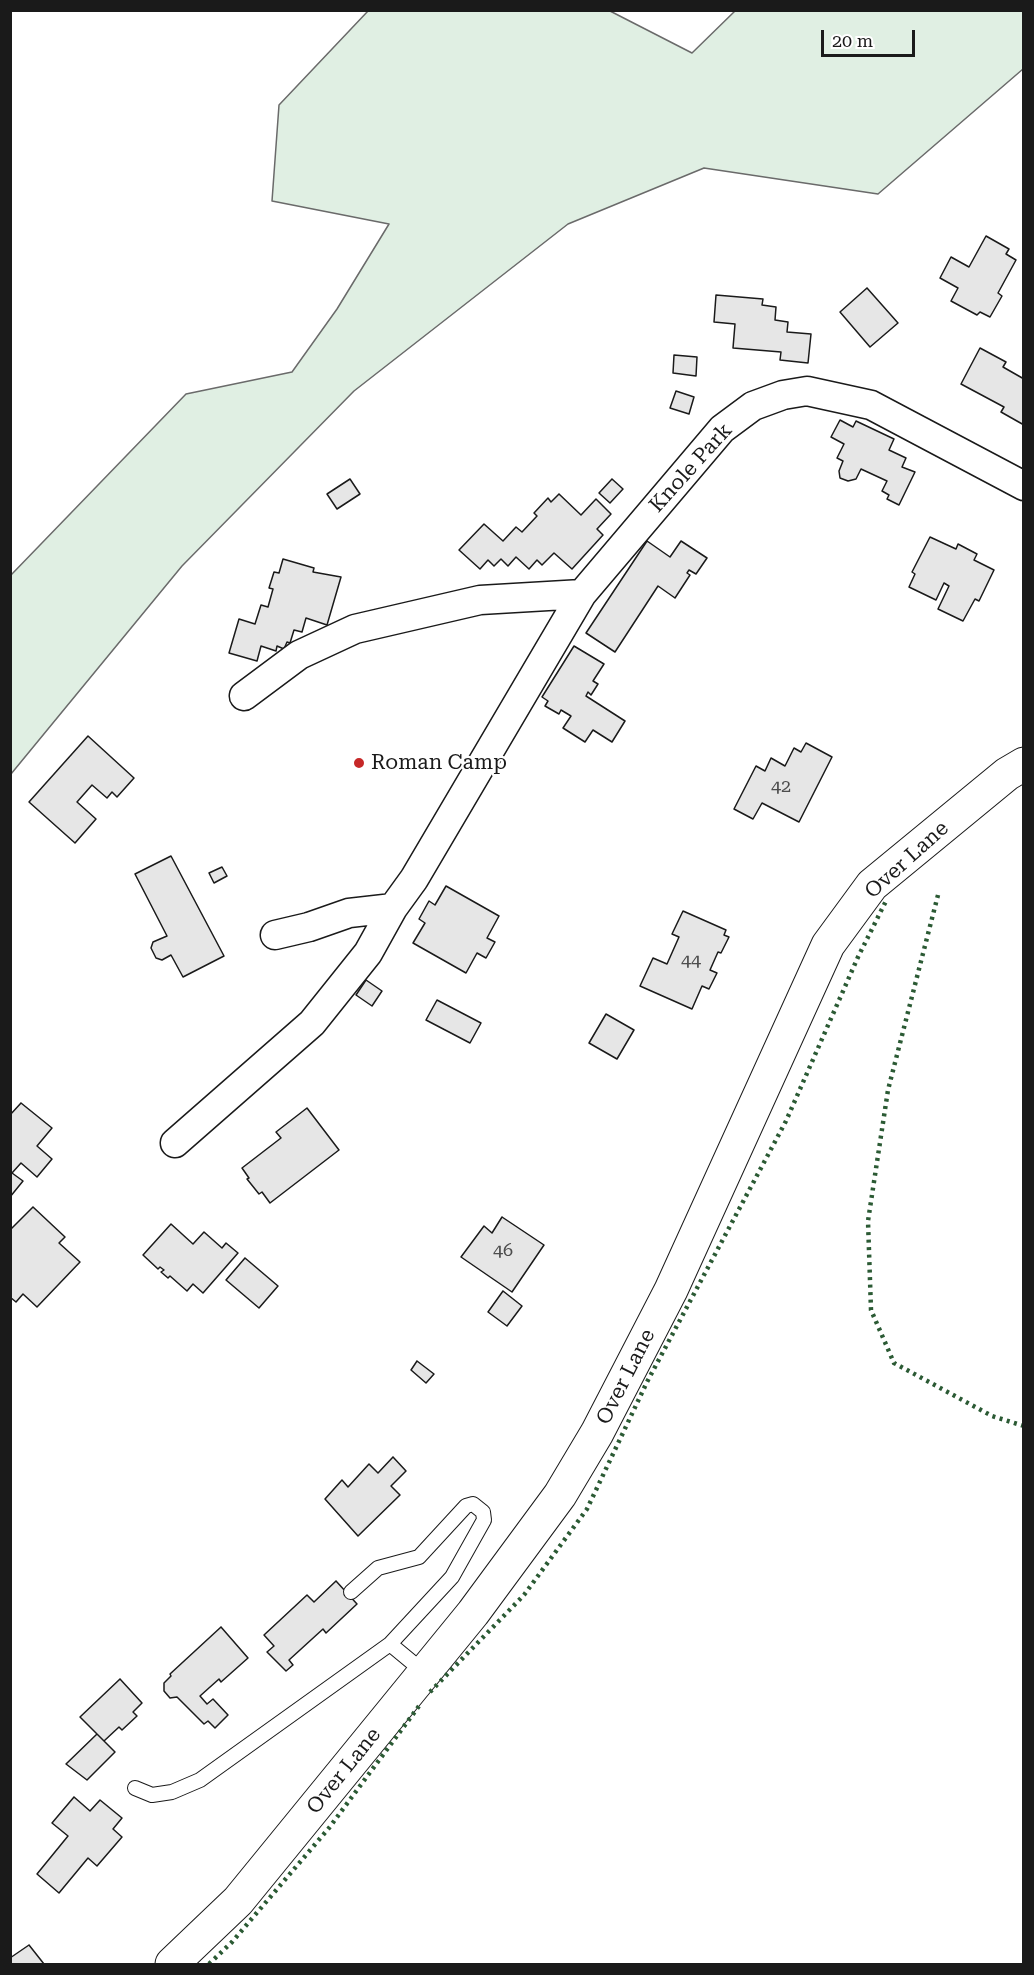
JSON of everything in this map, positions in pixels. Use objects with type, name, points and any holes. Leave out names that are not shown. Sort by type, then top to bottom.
[{"type":"street","name":"Knole Park","points":[[175,1143],[312,1023],[368,953],[582,594],[722,429],[753,406],[783,395],[807,391],[871,405],[1023,486]]},
{"type":"street","points":[[244,696],[299,655],[355,629],[480,600],[582,594]]},
{"type":"street","name":"Over Lane","points":[[172,1965],[238,1902],[473,1613],[560,1495],[597,1433],[671,1290],[828,945],[872,885],[1007,774],[1023,764]]},
{"type":"street","points":[[274,935],[309,927],[349,913],[393,908]]},
{"type":"lane","points":[[135,1788],[152,1795],[172,1792],[200,1780],[390,1644],[452,1577],[483,1520],[483,1512],[473,1504],[466,1506],[419,1557],[378,1568],[351,1592]]},
{"type":"lane","points":[[390,1644],[424,1673]]},
{"type":"green space","points":[[368,11],[610,11],[692,53],[735,11],[1023,11],[1023,69],[878,194],[704,168],[568,224],[354,391],[182,566],[11,774],[11,575],[186,394],[292,372],[337,309],[389,224],[272,201],[279,105]]},
{"type":"building","points":[[986,236],[1009,249],[1006,254],[1016,260],[998,293],[1002,296],[990,317],[980,312],[977,315],[951,301],[958,288],[940,278],[951,257],[969,267]]},
{"type":"building","points":[[867,288],[898,323],[870,347],[840,312]]},
{"type":"building","points":[[716,295],[763,299],[762,305],[776,307],[775,320],[788,322],[787,332],[811,334],[808,363],[780,360],[781,352],[733,348],[735,324],[714,322]]},
{"type":"building","points":[[980,348],[1006,362],[1003,367],[1024,379],[1024,425],[1001,412],[1004,407],[961,384]]},
{"type":"building","points":[[674,355],[697,357],[696,376],[673,373]]},
{"type":"building","points":[[676,391],[694,397],[689,414],[670,408]]},
{"type":"building","points":[[840,420],[853,427],[856,421],[894,439],[889,450],[906,458],[902,467],[915,472],[899,505],[887,499],[889,495],[882,491],[887,481],[861,469],[856,479],[848,481],[840,478],[839,471],[843,461],[837,458],[844,444],[831,437]]},
{"type":"building","points":[[350,479],[360,494],[337,509],[327,494]]},
{"type":"building","points":[[612,479],[623,489],[610,503],[599,493]]},
{"type":"building","points":[[559,494],[581,515],[596,499],[611,514],[597,529],[603,535],[572,569],[554,553],[542,565],[537,560],[529,569],[516,557],[508,566],[501,559],[494,566],[488,560],[480,569],[459,550],[484,524],[503,541],[516,527],[522,532],[537,516],[534,513],[548,498],[551,502]]},
{"type":"building","points":[[930,537],[956,549],[958,544],[977,554],[974,560],[994,570],[979,601],[975,599],[963,621],[938,609],[949,586],[944,583],[936,600],[909,587],[915,574],[912,572]]},
{"type":"building","points":[[647,541],[670,557],[681,541],[707,558],[696,574],[689,570],[687,573],[690,575],[675,598],[658,586],[615,652],[586,633]]},
{"type":"building","points":[[283,559],[314,568],[313,572],[341,577],[327,625],[306,618],[302,632],[294,630],[290,643],[287,642],[284,649],[277,646],[276,651],[261,646],[257,661],[229,653],[239,619],[255,624],[261,605],[268,607],[273,589],[269,588],[274,572],[279,573]]},
{"type":"building","points":[[574,646],[604,664],[593,681],[598,684],[591,695],[588,692],[586,696],[625,721],[612,742],[593,730],[585,742],[563,728],[571,716],[561,710],[559,714],[545,706],[548,701],[542,697]]},
{"type":"building","points":[[88,736],[134,778],[117,797],[112,792],[107,798],[92,785],[77,802],[96,819],[75,843],[29,802]]},
{"type":"building","points":[[806,743],[832,757],[799,822],[762,803],[753,819],[734,809],[756,766],[765,771],[771,758],[785,766],[794,748],[801,752]]},
{"type":"building","points":[[171,856],[224,956],[183,977],[171,955],[162,960],[156,958],[151,948],[153,942],[167,936],[135,874]]},
{"type":"building","points":[[222,867],[227,876],[214,883],[209,873]]},
{"type":"building","points":[[446,886],[499,916],[487,938],[495,942],[486,958],[477,953],[466,973],[413,943],[425,923],[419,919],[429,901],[435,905]]},
{"type":"building","points":[[683,911],[726,930],[724,935],[729,937],[721,953],[718,952],[710,970],[717,973],[709,989],[702,986],[692,1009],[640,986],[653,958],[667,964],[679,937],[672,934]]},
{"type":"building","points":[[366,980],[382,991],[372,1006],[356,995]]},
{"type":"building","points":[[437,1000],[481,1023],[470,1043],[426,1020]]},
{"type":"building","points":[[606,1014],[634,1030],[617,1059],[589,1043]]},
{"type":"building","points":[[21,1103],[52,1128],[37,1146],[52,1159],[37,1177],[21,1163],[12,1173],[23,1181],[10,1197],[10,1115]]},
{"type":"building","points":[[307,1108],[339,1150],[270,1203],[262,1192],[259,1194],[247,1179],[249,1178],[242,1168],[281,1138],[276,1132]]},
{"type":"building","points":[[33,1207],[65,1237],[59,1243],[80,1262],[37,1307],[23,1294],[16,1302],[10,1297],[10,1230]]},
{"type":"building","points":[[502,1217],[544,1245],[512,1292],[461,1257],[484,1226],[492,1233]]},
{"type":"building","points":[[171,1224],[193,1244],[204,1232],[222,1248],[226,1243],[238,1253],[203,1293],[193,1284],[187,1291],[170,1276],[168,1278],[161,1272],[164,1270],[160,1267],[158,1269],[143,1255]]},
{"type":"building","points":[[245,1258],[278,1286],[259,1308],[226,1280]]},
{"type":"building","points":[[503,1291],[522,1306],[507,1326],[488,1312]]},
{"type":"building","points":[[417,1361],[434,1374],[426,1383],[411,1370]]},
{"type":"building","points":[[393,1457],[406,1471],[391,1486],[400,1495],[358,1536],[325,1499],[342,1480],[348,1487],[369,1464],[378,1473]]},
{"type":"building","points":[[336,1581],[357,1604],[326,1633],[323,1629],[289,1660],[293,1665],[286,1671],[267,1652],[274,1646],[264,1635],[307,1595],[314,1602]]},
{"type":"building","points":[[221,1627],[248,1658],[221,1682],[219,1679],[200,1696],[207,1704],[213,1699],[228,1715],[215,1728],[208,1721],[204,1724],[177,1697],[170,1698],[164,1691],[164,1683],[171,1676],[170,1674]]},
{"type":"building","points":[[120,1679],[142,1703],[133,1712],[137,1716],[122,1730],[119,1727],[104,1741],[80,1717]]},
{"type":"building","points":[[97,1734],[115,1752],[87,1780],[66,1764]]},
{"type":"building","points":[[74,1797],[90,1811],[100,1800],[122,1818],[113,1829],[122,1837],[97,1866],[88,1858],[59,1893],[37,1874],[68,1836],[52,1823]]},
{"type":"building","points":[[29,1945],[44,1964],[10,1964],[10,1958]]},
{"type":"hedge","points":[[938,895],[888,1090],[868,1221],[871,1310],[894,1363],[992,1416],[1024,1426]]},
{"type":"hedge","points":[[430,1692],[524,1595],[587,1509],[647,1382],[786,1121],[858,957],[886,901]]},
{"type":"hedge","points":[[209,1964],[232,1942],[329,1828],[419,1706]]},
{"type":"place","name":"Roman Camp","points":[[359,763]]}]
